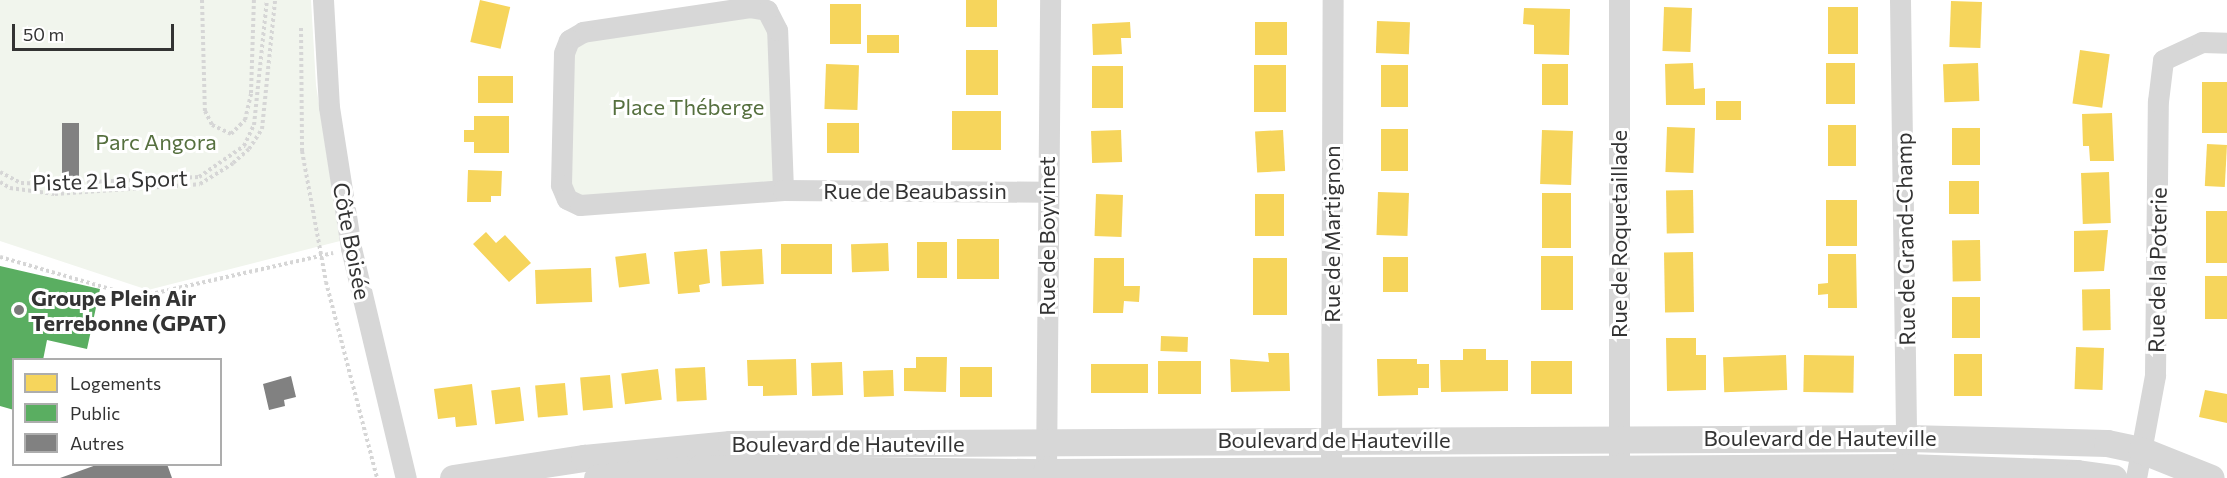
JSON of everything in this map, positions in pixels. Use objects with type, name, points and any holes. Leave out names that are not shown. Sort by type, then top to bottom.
[{"type":"street","name":"Côte Boisée","points":[[322,0],[329,107],[351,248],[406,478]]},
{"type":"street","name":"Rue de Boyvinet","points":[[1046,472],[1050,0]]},
{"type":"street","name":"Rue de Martignon","points":[[1331,469],[1333,0]]},
{"type":"street","name":"Rue de Roquetaillade","points":[[1619,0],[1619,468]]},
{"type":"street","name":"Rue de Grand-Champ","points":[[1900,0],[1906,473]]},
{"type":"street","name":"Rue de Beaubassin","points":[[783,190],[777,30],[767,10],[750,7],[728,10],[583,32],[569,40],[564,52],[561,185],[567,199],[580,205],[783,190],[1047,192]]},
{"type":"street","name":"Rue de la Poterie","points":[[2136,478],[2157,342],[2158,101],[2163,60],[2202,42],[2227,43]]},
{"type":"street","name":"Boulevard de Hauteville","points":[[597,478],[730,444],[2035,438],[2107,443],[2141,450],[2211,478]]},
{"type":"street","points":[[904,444],[904,475]]},
{"type":"street","name":"Boulevard de Hauteville","points":[[453,478],[646,467],[904,475],[1331,469],[1619,468],[1906,473],[2066,472],[2114,478]]},
{"type":"path","points":[[202,0],[205,111],[212,125],[231,134],[245,120],[251,93],[254,0]]},
{"type":"path","name":"Piste 2 La Sport","points":[[0,172],[21,183],[45,184],[199,177],[244,146],[254,125],[267,0]]},
{"type":"path","points":[[0,182],[10,188],[55,194],[200,184],[233,163],[249,150],[262,129],[275,0]]},
{"type":"path","points":[[301,15],[302,151],[321,256],[376,478]]},
{"type":"path","points":[[0,257],[46,267],[110,290],[138,297],[351,248]]},
{"type":"path","points":[[153,295],[163,331]]},
{"type":"green space","name":"Parc Angora","points":[[0,0],[311,0],[316,85],[340,241],[148,290],[0,241]]},
{"type":"green space","name":"Place Théberge","points":[[767,10],[783,190],[567,199],[569,40]]},
{"type":"building: Logements","points":[[480,0],[510,7],[501,49],[470,42]]},
{"type":"building: Logements","points":[[966,0],[997,0],[997,27],[966,27]]},
{"type":"building: Logements","points":[[1951,1],[1982,2],[1980,48],[1949,47]]},
{"type":"building: Logements","points":[[830,4],[861,4],[861,44],[830,44]]},
{"type":"building: Logements","points":[[1664,7],[1692,8],[1690,52],[1662,51]]},
{"type":"building: Logements","points":[[1828,7],[1858,7],[1858,54],[1828,54]]},
{"type":"building: Logements","points":[[1524,8],[1570,9],[1569,55],[1534,54],[1534,25],[1523,24]]},
{"type":"building: Logements","points":[[1377,21],[1410,22],[1409,54],[1376,53]]},
{"type":"building: Logements","points":[[1130,22],[1131,38],[1121,38],[1122,54],[1093,55],[1092,24]]},
{"type":"building: Logements","points":[[1255,22],[1287,22],[1287,55],[1255,55]]},
{"type":"building: Logements","points":[[867,35],[899,35],[899,53],[867,53]]},
{"type":"building: Logements","points":[[966,50],[998,50],[998,95],[966,95]]},
{"type":"building: Logements","points":[[2080,50],[2110,54],[2102,108],[2072,103]]},
{"type":"building: Logements","points":[[1693,63],[1694,89],[1705,88],[1705,105],[1666,105],[1665,64]]},
{"type":"building: Logements","points":[[1826,63],[1855,63],[1855,104],[1826,104]]},
{"type":"building: Logements","points":[[1978,63],[1979,101],[1944,102],[1943,64]]},
{"type":"building: Logements","points":[[826,64],[859,65],[857,110],[824,109]]},
{"type":"building: Logements","points":[[1542,64],[1568,64],[1568,105],[1542,105]]},
{"type":"building: Logements","points":[[1254,65],[1286,65],[1286,112],[1254,112]]},
{"type":"building: Logements","points":[[1381,65],[1408,65],[1408,107],[1381,107]]},
{"type":"building: Logements","points":[[1092,66],[1123,66],[1123,108],[1092,108]]},
{"type":"building: Logements","points":[[478,76],[513,76],[513,103],[478,103]]},
{"type":"building: Logements","points":[[2202,82],[2227,82],[2227,133],[2202,133]]},
{"type":"building: Logements","points":[[1716,101],[1741,101],[1741,120],[1716,120]]},
{"type":"building: Logements","points":[[952,111],[1001,111],[1001,150],[952,150]]},
{"type":"building: Logements","points":[[2112,113],[2114,161],[2090,161],[2089,146],[2083,146],[2082,114]]},
{"type":"building: Logements","points":[[474,116],[509,116],[509,153],[474,153],[474,142],[464,142],[464,130],[474,130]]},
{"type":"building: Logements","points":[[827,123],[859,123],[859,153],[827,153]]},
{"type":"building: Logements","points":[[1828,125],[1856,125],[1856,166],[1828,166]]},
{"type":"building: Logements","points":[[1667,127],[1695,128],[1693,173],[1665,172]]},
{"type":"building: Logements","points":[[1952,128],[1980,128],[1980,165],[1952,165]]},
{"type":"building: Logements","points":[[1381,129],[1408,129],[1408,171],[1381,171]]},
{"type":"building: Logements","points":[[1121,130],[1122,162],[1092,163],[1091,131]]},
{"type":"building: Logements","points":[[1283,130],[1285,171],[1257,172],[1255,131]]},
{"type":"building: Logements","points":[[1542,130],[1573,131],[1571,185],[1540,184]]},
{"type":"building: Logements","points":[[2207,144],[2227,145],[2225,187],[2205,186]]},
{"type":"building: Logements","points":[[468,170],[502,171],[501,196],[491,196],[491,202],[467,202]]},
{"type":"building: Logements","points":[[2109,172],[2111,223],[2083,224],[2081,173]]},
{"type":"building: Logements","points":[[1949,181],[1979,181],[1979,214],[1949,214]]},
{"type":"building: Logements","points":[[1666,190],[1693,190],[1694,233],[1667,233]]},
{"type":"building: Logements","points":[[1378,192],[1409,193],[1407,236],[1376,235]]},
{"type":"building: Logements","points":[[1542,193],[1571,193],[1571,248],[1542,248]]},
{"type":"building: Logements","points":[[1096,194],[1123,195],[1122,237],[1095,236]]},
{"type":"building: Logements","points":[[1255,194],[1284,194],[1284,236],[1255,236]]},
{"type":"building: Logements","points":[[1826,200],[1857,200],[1857,246],[1826,246]]},
{"type":"building: Logements","points":[[2206,211],[2227,211],[2227,263],[2206,263]]},
{"type":"building: Logements","points":[[2108,230],[2104,271],[2074,272],[2074,231]]},
{"type":"building: Logements","points":[[486,232],[496,243],[505,235],[531,263],[509,282],[473,244]]},
{"type":"building: Logements","points":[[957,239],[999,239],[999,279],[957,279]]},
{"type":"building: Logements","points":[[1952,240],[1980,240],[1981,281],[1953,281]]},
{"type":"building: Logements","points":[[917,242],[947,242],[947,278],[917,278]]},
{"type":"building: Logements","points":[[888,243],[889,271],[852,272],[851,244]]},
{"type":"building: Logements","points":[[781,244],[832,244],[832,274],[781,274]]},
{"type":"building: Logements","points":[[707,249],[710,283],[699,285],[700,292],[678,294],[674,252]]},
{"type":"building: Logements","points":[[762,249],[764,284],[722,286],[720,251]]},
{"type":"building: Logements","points":[[1693,252],[1694,312],[1665,312],[1664,253]]},
{"type":"building: Logements","points":[[646,253],[650,284],[619,288],[615,257]]},
{"type":"building: Logements","points":[[1828,254],[1856,254],[1857,308],[1828,308],[1828,294],[1818,295],[1818,284],[1828,283]]},
{"type":"building: Logements","points":[[1541,256],[1573,256],[1573,310],[1541,310]]},
{"type":"building: Logements","points":[[1383,257],[1408,257],[1408,292],[1383,292]]},
{"type":"building: Logements","points":[[1094,258],[1124,258],[1124,286],[1140,286],[1139,302],[1124,301],[1123,313],[1093,313]]},
{"type":"building: Logements","points":[[1253,258],[1287,258],[1287,315],[1253,315]]},
{"type":"building: Logements","points":[[591,268],[592,302],[536,304],[535,270]]},
{"type":"building: Logements","points":[[2205,276],[2227,276],[2227,319],[2205,319]]},
{"type":"building: Logements","points":[[2082,289],[2110,289],[2111,330],[2083,330]]},
{"type":"building: Logements","points":[[1952,297],[1980,297],[1980,338],[1952,338]]},
{"type":"building: Logements","points":[[1161,336],[1188,337],[1187,352],[1160,351]]},
{"type":"building: Logements","points":[[1666,338],[1696,338],[1696,355],[1706,355],[1706,390],[1667,391]]},
{"type":"building: Logements","points":[[2076,347],[2104,348],[2103,390],[2075,389]]},
{"type":"building: Logements","points":[[1463,349],[1486,349],[1486,360],[1508,360],[1508,391],[1441,392],[1440,360],[1463,360]]},
{"type":"building: Logements","points":[[1268,353],[1289,353],[1290,391],[1231,392],[1230,359],[1269,362]]},
{"type":"building: Logements","points":[[1954,354],[1982,354],[1982,396],[1954,396]]},
{"type":"building: Logements","points":[[1786,355],[1787,390],[1724,392],[1723,357]]},
{"type":"building: Logements","points":[[1804,355],[1854,356],[1853,393],[1803,392]]},
{"type":"building: Logements","points":[[916,357],[947,357],[946,392],[904,391],[904,368],[916,368]]},
{"type":"building: Logements","points":[[796,359],[797,395],[763,396],[763,386],[748,386],[747,360]]},
{"type":"building: Logements","points":[[1377,359],[1417,359],[1417,364],[1429,364],[1429,388],[1418,388],[1418,395],[1378,396]]},
{"type":"building: Logements","points":[[1158,361],[1201,361],[1201,394],[1158,394]]},
{"type":"building: Logements","points":[[1531,361],[1572,361],[1572,394],[1531,394]]},
{"type":"building: Logements","points":[[842,362],[843,395],[812,396],[811,363]]},
{"type":"building: Logements","points":[[1091,364],[1148,364],[1148,393],[1091,393]]},
{"type":"building: Logements","points":[[705,367],[707,400],[677,402],[675,369]]},
{"type":"building: Logements","points":[[960,367],[992,367],[992,397],[960,397]]},
{"type":"building: Logements","points":[[658,369],[662,400],[625,404],[621,374]]},
{"type":"building: Logements","points":[[893,370],[894,396],[864,397],[863,371]]},
{"type":"building: Logements","points":[[610,375],[613,408],[583,410],[580,378]]},
{"type":"building: Logements","points":[[565,383],[568,415],[538,417],[535,386]]},
{"type":"building: Logements","points":[[472,384],[477,425],[456,427],[455,417],[438,419],[434,389]]},
{"type":"building: Logements","points":[[520,387],[524,421],[495,424],[491,391]]},
{"type":"building: Logements","points":[[2205,390],[2227,394],[2227,423],[2199,417]]},
{"type":"building: Public","points":[[0,266],[100,289],[87,349],[47,340],[43,358],[12,358],[12,409],[0,406]]},
{"type":"building: Autres","points":[[62,123],[79,123],[79,180],[62,180]]},
{"type":"building: Autres","points":[[291,376],[296,397],[284,400],[285,406],[269,410],[263,384]]},
{"type":"building: Autres","points":[[93,466],[168,466],[172,478],[60,478]]},
{"type":"place","name":"Groupe Plein Air Terrebonne (GPAT)","points":[[19,310]]}]
